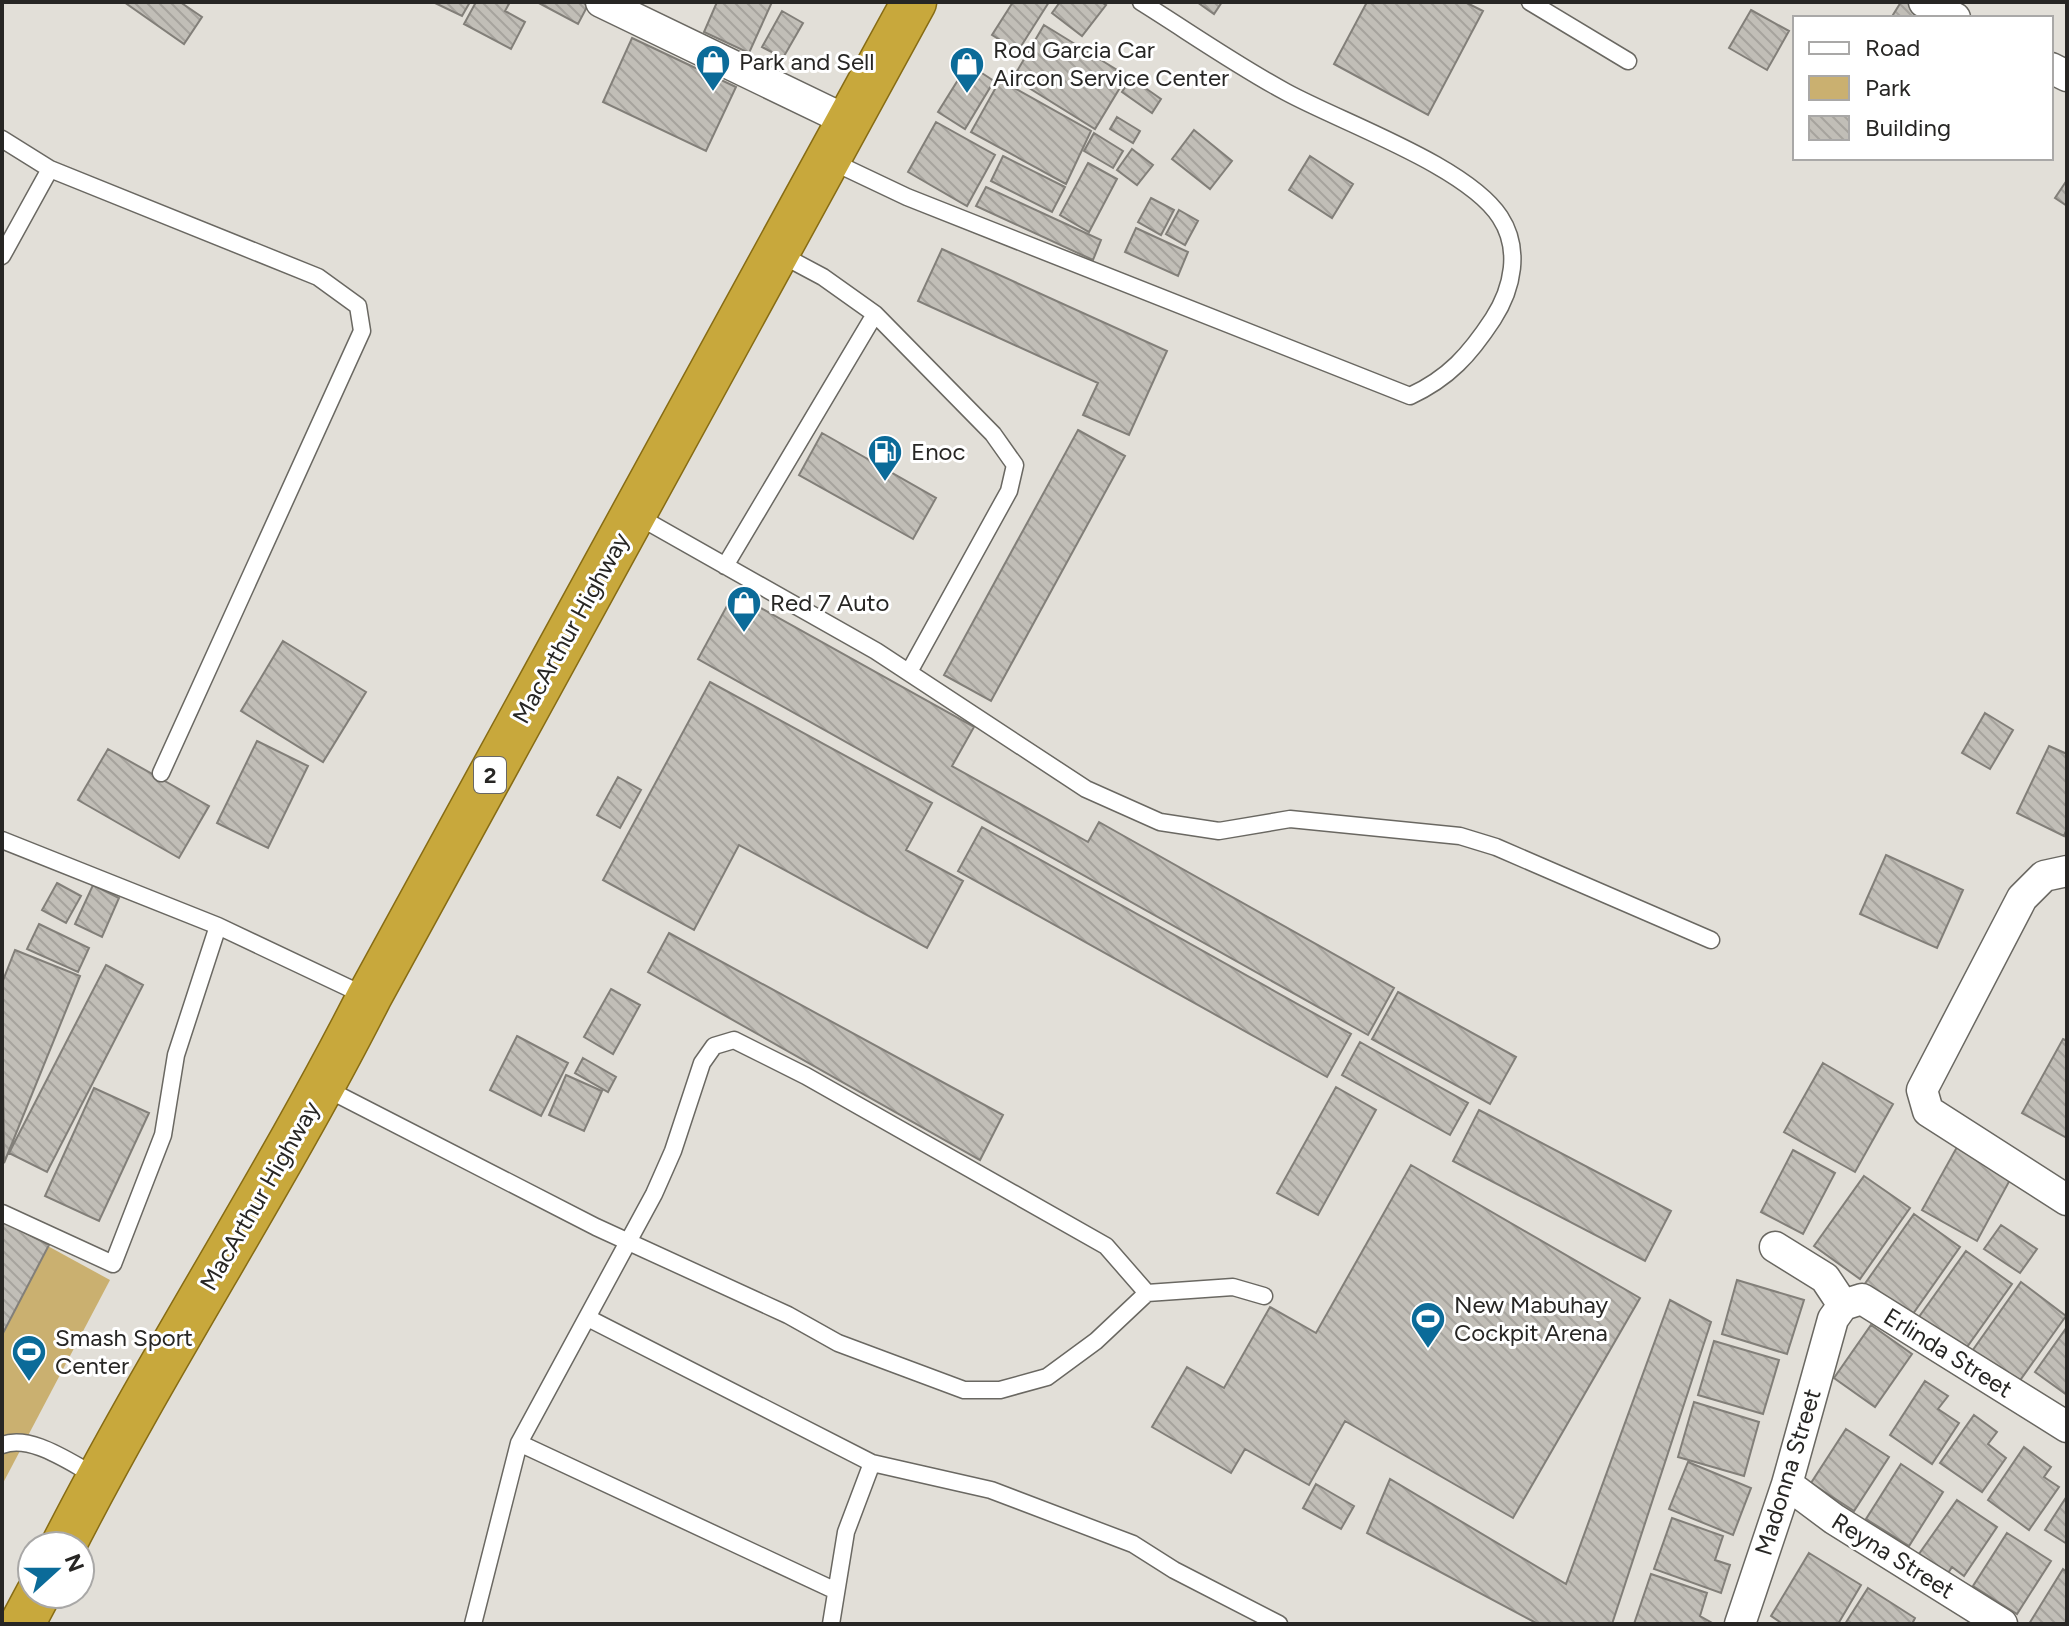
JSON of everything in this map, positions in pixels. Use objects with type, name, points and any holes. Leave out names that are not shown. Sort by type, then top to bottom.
[{"type":"highway","name":"MacArthur Highway","points":[[71,1530],[98,1477],[323,1087],[369,997],[914,2]]},
{"type":"street","points":[[601,2],[850,122]]},
{"type":"street","points":[[1924,2],[1951,16]]},
{"type":"street","points":[[2067,871],[2044,876],[2022,898],[1924,1080],[1922,1090],[1928,1111],[2067,1200]]},
{"type":"street","points":[[1775,1247],[1825,1278],[1838,1312]]},
{"type":"street","name":"Erlinda Street","points":[[1838,1312],[1862,1299],[2067,1427]]},
{"type":"street","name":"Madonna Street","points":[[1740,1624],[1787,1484],[1838,1312]]},
{"type":"street","name":"Reyna Street","points":[[1787,1484],[1834,1519],[2002,1624]]},
{"type":"lane","points":[[828,159],[907,197],[1410,396],[1439,382],[1470,354],[1505,301],[1515,248],[1499,216],[1465,180],[1285,91],[1141,2]]},
{"type":"lane","points":[[1530,2],[1628,61]]},
{"type":"lane","points":[[2,139],[50,169],[318,277],[358,306],[362,331],[161,773]]},
{"type":"lane","points":[[2,256],[50,169]]},
{"type":"lane","points":[[778,253],[823,277],[875,314],[993,434],[1015,465],[1009,491],[909,672]]},
{"type":"lane","points":[[725,566],[875,314]]},
{"type":"lane","points":[[633,513],[909,672],[1086,789],[1160,822],[1219,831],[1290,819],[1460,836],[1496,847],[1711,940]]},
{"type":"lane","points":[[2,840],[218,926],[369,997]]},
{"type":"lane","points":[[2,1213],[113,1264],[163,1135],[176,1055],[218,926]]},
{"type":"lane","points":[[473,1624],[519,1443],[629,1242],[673,1151],[702,1063],[714,1046],[734,1040],[806,1076],[1106,1246],[1147,1293]]},
{"type":"lane","points":[[323,1087],[629,1242],[877,1360],[964,1390],[1000,1390],[1047,1377],[1096,1341],[1147,1293],[1233,1287],[1264,1296]]},
{"type":"lane","points":[[588,1318],[872,1463],[991,1490],[1133,1544],[1174,1570],[1279,1624]]},
{"type":"lane","points":[[2,1445],[13,1441],[32,1445],[98,1477]]},
{"type":"lane","points":[[519,1443],[836,1591]]},
{"type":"lane","points":[[831,1624],[846,1532],[872,1463]]},
{"type":"green space","name":"Smash Sport Center","points":[[2,1221],[110,1280],[2,1485]]},
{"type":"building","points":[[124,2],[180,2],[202,17],[184,44]]},
{"type":"building","points":[[433,2],[470,2],[462,16]]},
{"type":"building","points":[[476,2],[510,2],[505,11],[525,22],[511,49],[464,24]]},
{"type":"building","points":[[537,2],[582,2],[588,5],[578,24]]},
{"type":"building","points":[[717,2],[772,2],[749,53],[704,32]]},
{"type":"building","points":[[1013,2],[1049,2],[1018,51],[992,35]]},
{"type":"building","points":[[1060,2],[1101,2],[1106,5],[1082,36],[1052,13]]},
{"type":"building","points":[[1197,2],[1222,2],[1214,14]]},
{"type":"building","points":[[1367,2],[1465,2],[1483,11],[1428,115],[1334,64]]},
{"type":"building","points":[[1901,2],[1907,2],[1932,16],[1892,16]]},
{"type":"building","points":[[1751,10],[1789,31],[1767,70],[1729,48]]},
{"type":"building","points":[[782,11],[803,23],[783,58],[762,47]]},
{"type":"building","points":[[1044,25],[1127,76],[1095,129],[1013,78]]},
{"type":"building","points":[[632,38],[736,87],[706,151],[603,102]]},
{"type":"building","points":[[968,64],[994,81],[965,129],[938,112]]},
{"type":"building","points":[[1131,78],[1161,99],[1152,113],[1122,92]]},
{"type":"building","points":[[1000,80],[1091,131],[1066,184],[971,132]]},
{"type":"building","points":[[1117,117],[1140,131],[1133,143],[1110,129]]},
{"type":"building","points":[[936,122],[995,155],[967,206],[908,172]]},
{"type":"building","points":[[1194,130],[1232,161],[1210,189],[1172,159]]},
{"type":"building","points":[[1094,133],[1123,151],[1113,168],[1084,151]]},
{"type":"building","points":[[1132,149],[1153,165],[1137,185],[1117,170]]},
{"type":"building","points":[[1003,156],[1065,187],[1052,212],[991,181]]},
{"type":"building","points":[[1310,156],[1353,184],[1332,218],[1289,190]]},
{"type":"building","points":[[1088,163],[1117,179],[1089,232],[1060,215]]},
{"type":"building","points":[[2067,180],[2067,206],[2055,198]]},
{"type":"building","points":[[986,187],[1101,240],[1093,260],[976,206]]},
{"type":"building","points":[[1151,198],[1174,210],[1161,235],[1138,222]]},
{"type":"building","points":[[1179,210],[1198,221],[1185,245],[1166,234]]},
{"type":"building","points":[[1136,228],[1188,252],[1178,276],[1125,252]]},
{"type":"building","points":[[942,249],[1167,351],[1129,435],[1083,415],[1098,383],[918,301]]},
{"type":"building","points":[[1078,430],[1125,456],[991,701],[944,675]]},
{"type":"building","points":[[822,433],[936,498],[913,539],[799,475]]},
{"type":"building","points":[[734,593],[974,727],[952,766],[1088,842],[1099,822],[1394,988],[1368,1035],[698,659]]},
{"type":"building","points":[[283,641],[366,692],[323,762],[241,711]]},
{"type":"building","points":[[710,682],[932,803],[906,850],[963,881],[927,948],[739,845],[694,930],[603,880]]},
{"type":"building","points":[[1985,713],[2013,730],[1990,769],[1962,753]]},
{"type":"building","points":[[257,741],[308,766],[268,848],[217,823]]},
{"type":"building","points":[[2049,746],[2067,754],[2067,828],[2064,836],[2017,813]]},
{"type":"building","points":[[108,749],[209,806],[179,858],[78,800]]},
{"type":"building","points":[[618,777],[641,790],[620,828],[597,815]]},
{"type":"building","points":[[982,827],[1351,1034],[1327,1077],[958,871]]},
{"type":"building","points":[[1886,855],[1963,890],[1937,948],[1860,914]]},
{"type":"building","points":[[57,883],[81,896],[66,923],[42,910]]},
{"type":"building","points":[[93,885],[119,898],[102,937],[75,924]]},
{"type":"building","points":[[39,924],[89,948],[78,972],[27,949]]},
{"type":"building","points":[[669,933],[1003,1115],[980,1160],[648,972]]},
{"type":"building","points":[[15,950],[80,976],[4,1163],[2,983]]},
{"type":"building","points":[[106,965],[143,985],[47,1172],[9,1153]]},
{"type":"building","points":[[611,989],[640,1005],[613,1054],[584,1037]]},
{"type":"building","points":[[1398,992],[1516,1057],[1490,1104],[1372,1039]]},
{"type":"building","points":[[517,1036],[568,1063],[541,1116],[490,1090]]},
{"type":"building","points":[[2063,1039],[2067,1041],[2067,1138],[2022,1113]]},
{"type":"building","points":[[1360,1042],[1468,1103],[1450,1135],[1342,1075]]},
{"type":"building","points":[[583,1058],[616,1077],[608,1092],[575,1073]]},
{"type":"building","points":[[1823,1063],[1893,1104],[1855,1172],[1784,1132]]},
{"type":"building","points":[[566,1075],[602,1091],[584,1131],[549,1115]]},
{"type":"building","points":[[1336,1087],[1376,1110],[1318,1215],[1277,1193]]},
{"type":"building","points":[[94,1088],[149,1113],[99,1221],[45,1196]]},
{"type":"building","points":[[1479,1110],[1671,1211],[1645,1261],[1453,1161]]},
{"type":"building","points":[[1957,1147],[2011,1178],[1977,1241],[1922,1210]]},
{"type":"building","points":[[1793,1150],[1835,1173],[1803,1234],[1761,1212]]},
{"type":"building","name":"New Mabuhay Cockpit Arena","points":[[1411,1165],[1640,1298],[1513,1518],[1345,1421],[1309,1485],[1245,1449],[1231,1473],[1152,1427],[1187,1367],[1224,1388],[1270,1307],[1316,1333]]},
{"type":"building","points":[[1864,1176],[1910,1208],[1860,1279],[1814,1246]]},
{"type":"building","points":[[1914,1214],[1960,1247],[1910,1318],[1864,1285]]},
{"type":"building","points":[[2,1221],[49,1245],[2,1335]]},
{"type":"building","points":[[2001,1225],[2037,1249],[2020,1273],[1984,1249]]},
{"type":"building","points":[[1966,1251],[2012,1284],[1962,1354],[1916,1321]]},
{"type":"building","points":[[1737,1280],[1804,1300],[1787,1354],[1722,1334]]},
{"type":"building","points":[[2021,1282],[2066,1316],[2016,1386],[1970,1354]]},
{"type":"building","points":[[1670,1300],[1711,1322],[1612,1624],[1538,1624],[1367,1533],[1390,1479],[1566,1584]]},
{"type":"building","points":[[1871,1325],[1912,1354],[1875,1407],[1834,1378]]},
{"type":"building","points":[[2067,1327],[2067,1395],[2035,1372]]},
{"type":"building","points":[[1714,1341],[1779,1360],[1763,1414],[1698,1395]]},
{"type":"building","points":[[1925,1381],[1948,1396],[1938,1409],[1959,1423],[1932,1464],[1890,1435]]},
{"type":"building","points":[[1694,1402],[1759,1422],[1744,1476],[1678,1457]]},
{"type":"building","points":[[1974,1415],[1997,1432],[1988,1444],[2006,1458],[1982,1492],[1940,1463]]},
{"type":"building","points":[[1846,1429],[1889,1457],[1854,1511],[1811,1483]]},
{"type":"building","points":[[2024,1447],[2051,1467],[2044,1477],[2059,1487],[2029,1530],[1988,1500]]},
{"type":"building","points":[[1688,1462],[1751,1488],[1733,1535],[1669,1509]]},
{"type":"building","points":[[1901,1464],[1943,1492],[1909,1546],[1866,1519]]},
{"type":"building","points":[[1316,1484],[1354,1506],[1341,1529],[1303,1508]]},
{"type":"building","points":[[2067,1496],[2067,1544],[2045,1530]]},
{"type":"building","points":[[1957,1500],[1997,1527],[1964,1576],[1952,1567],[1943,1581],[1914,1561]]},
{"type":"building","points":[[1672,1518],[1723,1536],[1715,1560],[1730,1565],[1721,1593],[1654,1569]]},
{"type":"building","points":[[2007,1533],[2051,1561],[2017,1614],[1973,1586]]},
{"type":"building","points":[[1809,1553],[1861,1585],[1838,1624],[1783,1624],[1771,1616]]},
{"type":"building","points":[[2063,1569],[2067,1572],[2067,1624],[2029,1624]]},
{"type":"building","points":[[1651,1574],[1707,1593],[1700,1616],[1714,1624],[1634,1624]]},
{"type":"building","points":[[1868,1588],[1915,1618],[1912,1624],[1845,1624]]},
{"type":"place","name":"Park and Sell","points":[[713,93]]},
{"type":"place","name":"Rod Garcia Car Aircon Service Center","points":[[967,95]]},
{"type":"place","name":"Enoc","points":[[885,483]]},
{"type":"place","name":"Red 7 Auto","points":[[744,634]]},
{"type":"place","name":"New Mabuhay Cockpit Arena","points":[[1428,1350]]},
{"type":"place","name":"Smash Sport Center","points":[[29,1383]]}]
